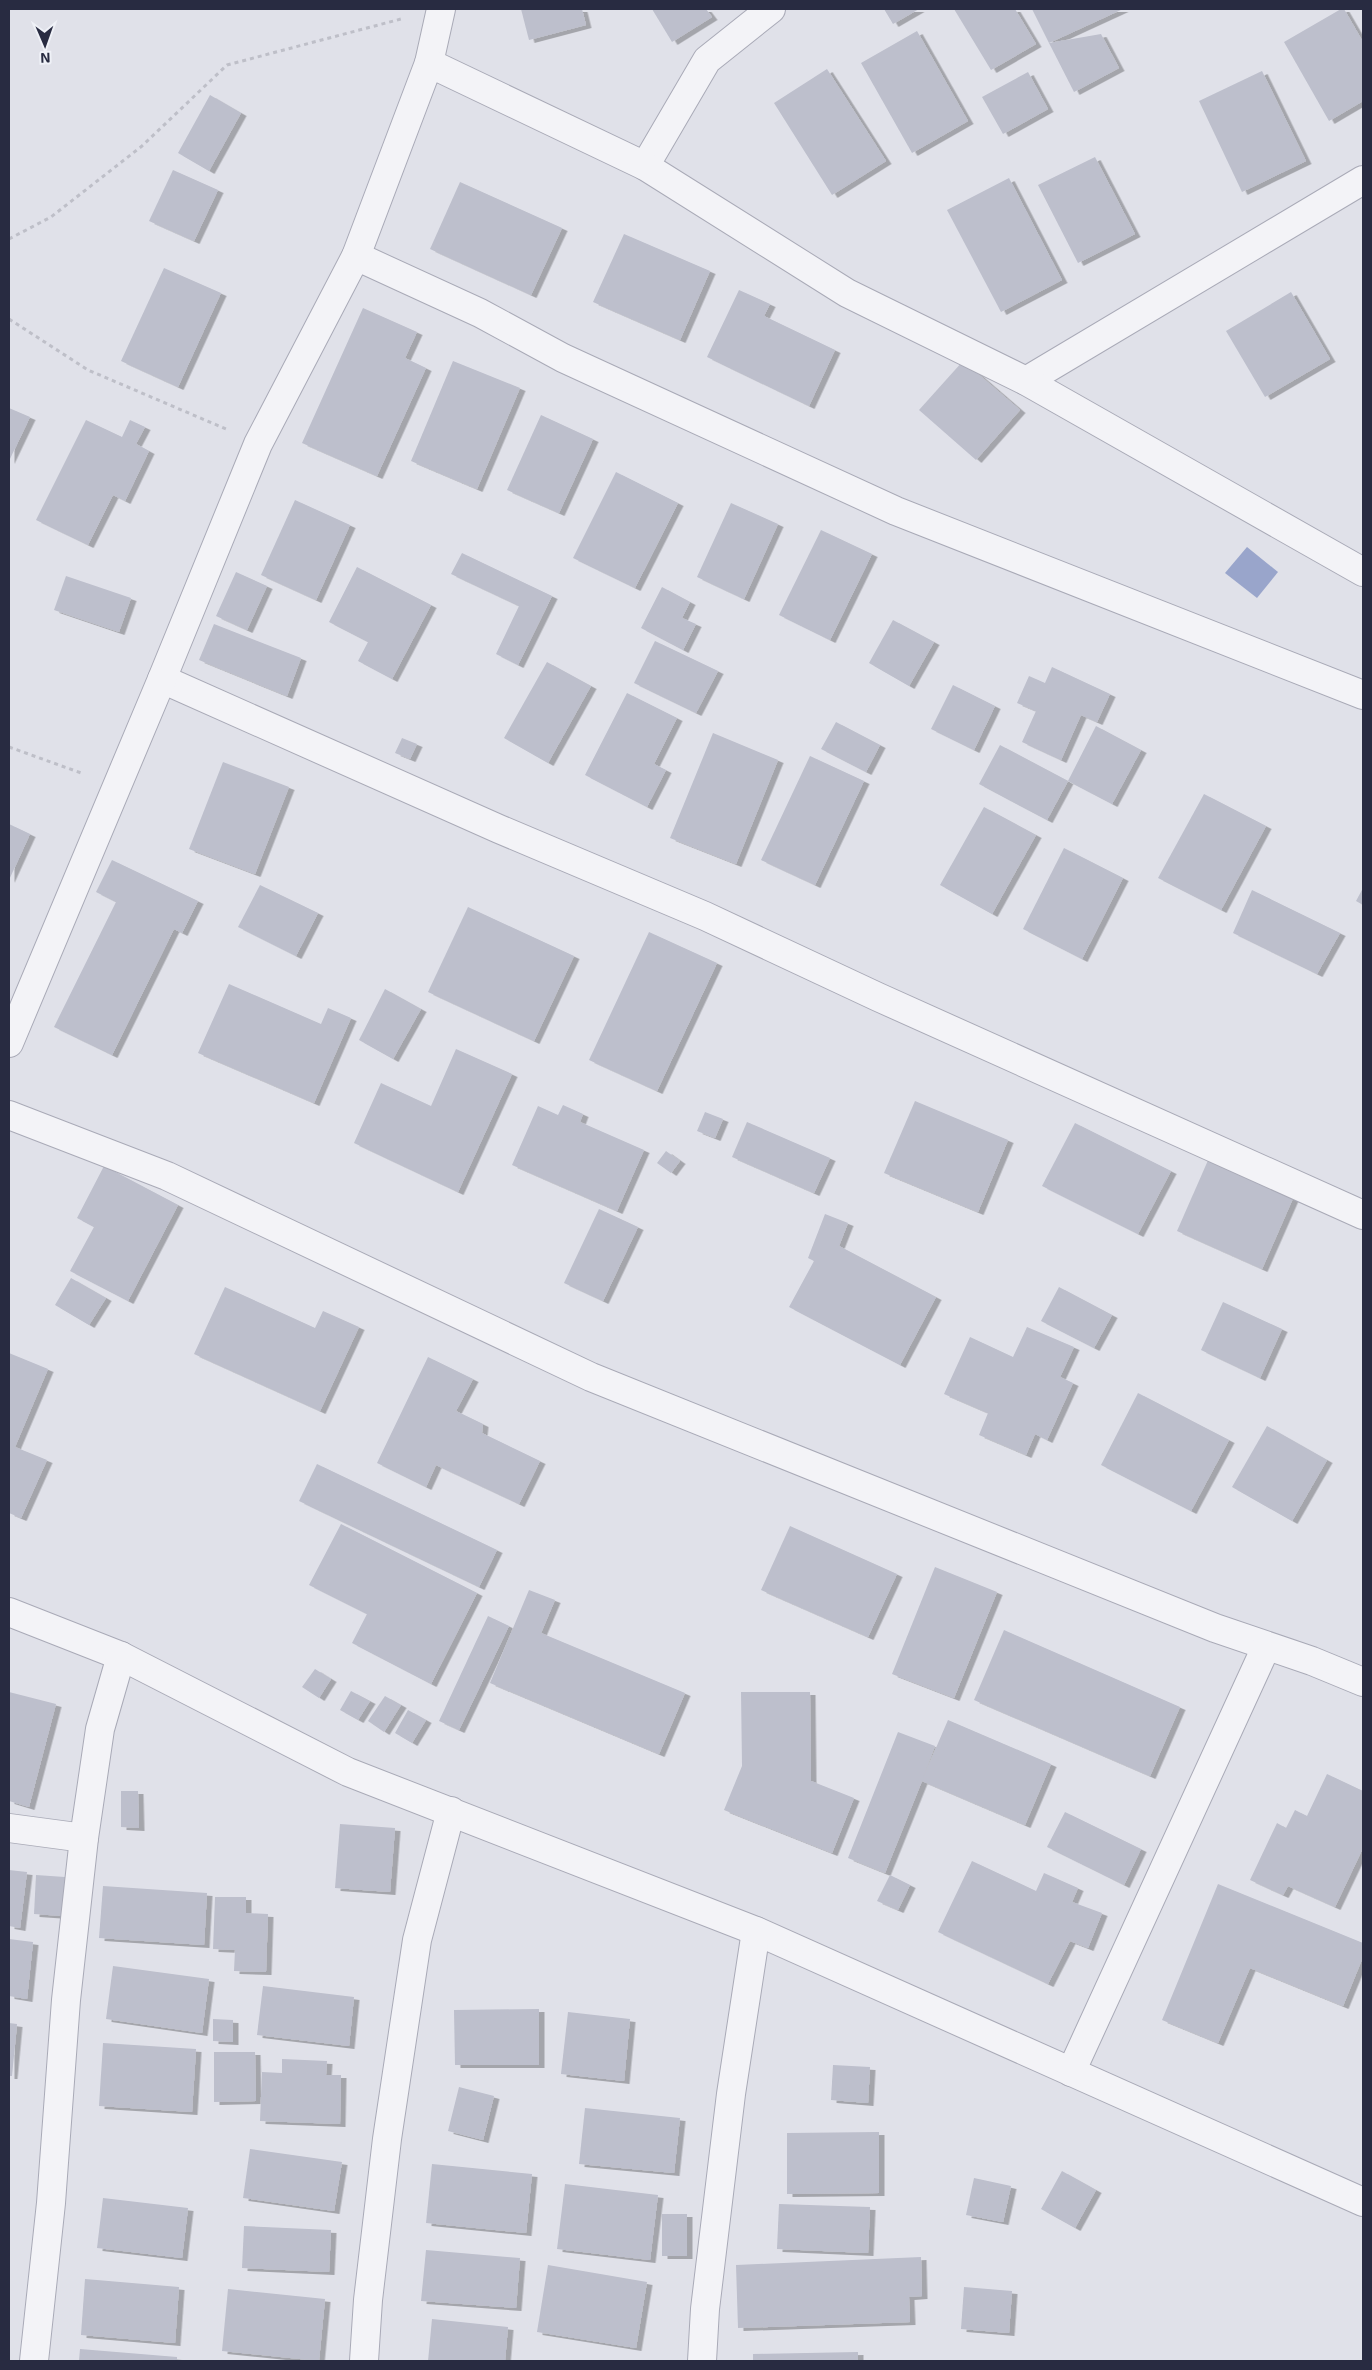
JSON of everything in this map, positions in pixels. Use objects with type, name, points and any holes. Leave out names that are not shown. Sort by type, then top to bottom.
[{"type":"street","points":[[9,1043],[162,679],[258,444],[356,256],[429,63],[441,9]]},
{"type":"street","points":[[645,166],[706,60],[771,9]]},
{"type":"street","points":[[429,63],[645,166],[848,293],[1026,381],[1363,572]]},
{"type":"street","points":[[1026,381],[1363,180]]},
{"type":"street","points":[[356,256],[480,313],[564,358],[896,511],[1363,695]]},
{"type":"street","points":[[162,679],[499,829],[705,916],[878,997],[1363,1216]]},
{"type":"street","points":[[9,1114],[167,1176],[591,1377],[1266,1647],[1312,1661],[1363,1682]]},
{"type":"street","points":[[9,1612],[121,1656],[348,1772],[756,1931],[1363,2202]]},
{"type":"street","points":[[1071,2072],[1266,1647]]},
{"type":"street","points":[[34,2361],[51,2203],[66,2000],[84,1838],[100,1729],[121,1656]]},
{"type":"street","points":[[364,2361],[368,2300],[387,2139],[417,1940],[451,1811]]},
{"type":"street","points":[[9,1828],[84,1838]]},
{"type":"street","points":[[702,2361],[705,2309],[731,2094],[756,1931]]},
{"type":"path","points":[[9,239],[51,217],[142,146],[227,65],[441,9]]},
{"type":"path","points":[[9,319],[88,370],[258,444]]},
{"type":"path","points":[[9,747],[117,786]]},
{"type":"water","points":[[1247,547],[1278,572],[1257,598],[1225,573]]},
{"type":"building","points":[[521,9],[582,9],[586,25],[529,40]]},
{"type":"building","points":[[652,9],[706,9],[712,17],[672,42]]},
{"type":"building","points":[[884,9],[919,9],[893,24]]},
{"type":"building","points":[[954,9],[1015,9],[1036,44],[991,70]]},
{"type":"building","points":[[1032,9],[1123,9],[1049,43]]},
{"type":"building","points":[[1344,9],[1363,42],[1363,101],[1329,121],[1284,42]]},
{"type":"building","points":[[917,31],[968,121],[912,153],[861,63]]},
{"type":"building","points":[[1101,34],[1119,68],[1074,92],[1049,43]]},
{"type":"building","points":[[827,69],[886,161],[832,195],[774,103]]},
{"type":"building","points":[[1262,71],[1306,161],[1242,192],[1199,101]]},
{"type":"building","points":[[1028,72],[1048,109],[1003,134],[982,97]]},
{"type":"building","points":[[210,95],[241,113],[209,171],[178,153]]},
{"type":"building","points":[[1095,157],[1135,234],[1078,263],[1038,185]]},
{"type":"building","points":[[173,170],[218,190],[194,241],[149,221]]},
{"type":"building","points":[[1009,178],[1062,280],[1001,312],[947,210]]},
{"type":"building","points":[[460,182],[562,228],[531,295],[430,249]]},
{"type":"building","points":[[624,234],[710,271],[680,340],[593,302]]},
{"type":"building","points":[[164,268],[221,293],[178,387],[121,361]]},
{"type":"building","points":[[739,290],[770,304],[764,316],[835,350],[809,406],[707,357]]},
{"type":"building","points":[[1291,292],[1330,359],[1265,397],[1226,331]]},
{"type":"building","points":[[363,308],[417,332],[405,358],[426,368],[377,476],[302,443]]},
{"type":"building","points":[[453,361],[520,388],[477,489],[411,461]]},
{"type":"building","points":[[963,361],[1020,410],[976,460],[919,410]]},
{"type":"building","points":[[9,408],[30,417],[9,461]]},
{"type":"building","points":[[541,415],[593,439],[559,513],[507,490]]},
{"type":"building","points":[[86,420],[122,437],[130,420],[145,427],[136,444],[149,451],[125,501],[113,495],[88,545],[36,520]]},
{"type":"building","points":[[616,472],[678,503],[635,588],[573,558]]},
{"type":"building","points":[[295,500],[350,525],[316,600],[261,575]]},
{"type":"building","points":[[731,503],[778,524],[744,599],[697,577]]},
{"type":"building","points":[[821,530],[872,554],[830,640],[779,615]]},
{"type":"building","points":[[462,553],[552,596],[518,665],[496,654],[519,606],[451,574]]},
{"type":"building","points":[[357,567],[431,605],[392,679],[358,661],[368,642],[329,622]]},
{"type":"building","points":[[236,572],[267,586],[247,630],[216,616]]},
{"type":"building","points":[[66,576],[131,598],[119,632],[54,610]]},
{"type":"building","points":[[662,587],[690,602],[682,618],[696,624],[683,650],[641,628]]},
{"type":"building","points":[[893,620],[934,642],[909,686],[869,663]]},
{"type":"building","points":[[214,624],[301,658],[287,696],[199,660]]},
{"type":"building","points":[[655,641],[718,671],[696,713],[634,683]]},
{"type":"building","points":[[547,662],[591,686],[548,763],[504,738]]},
{"type":"building","points":[[1052,667],[1110,694],[1097,722],[1081,715],[1061,760],[1022,742],[1036,711],[1017,703],[1029,676],[1045,683]]},
{"type":"building","points":[[953,685],[995,706],[974,750],[931,729]]},
{"type":"building","points":[[627,693],[677,718],[654,764],[666,770],[647,807],[585,775]]},
{"type":"building","points":[[836,722],[880,745],[866,772],[821,749]]},
{"type":"building","points":[[1096,726],[1141,750],[1112,804],[1068,781]]},
{"type":"building","points":[[713,733],[778,760],[736,864],[670,838]]},
{"type":"building","points":[[402,738],[417,744],[410,759],[395,753]]},
{"type":"building","points":[[1000,745],[1068,781],[1047,820],[979,784]]},
{"type":"building","points":[[810,756],[864,781],[815,885],[761,860]]},
{"type":"building","points":[[223,762],[289,787],[255,874],[189,849]]},
{"type":"building","points":[[1204,794],[1266,826],[1221,910],[1158,878]]},
{"type":"building","points":[[984,807],[1036,835],[992,914],[940,885]]},
{"type":"building","points":[[9,824],[30,834],[9,880]]},
{"type":"building","points":[[1064,848],[1123,878],[1082,959],[1023,929]]},
{"type":"building","points":[[112,860],[198,901],[182,933],[174,929],[112,1055],[54,1027],[116,902],[96,892]]},
{"type":"building","points":[[260,885],[318,913],[296,956],[238,927]]},
{"type":"building","points":[[1363,888],[1363,905],[1356,901]]},
{"type":"building","points":[[1252,890],[1340,933],[1317,974],[1233,933]]},
{"type":"building","points":[[468,907],[574,956],[534,1041],[428,992]]},
{"type":"building","points":[[649,932],[717,963],[657,1091],[589,1060]]},
{"type":"building","points":[[229,984],[321,1024],[328,1008],[351,1018],[314,1103],[198,1053]]},
{"type":"building","points":[[385,989],[421,1009],[393,1059],[359,1040]]},
{"type":"building","points":[[456,1049],[512,1074],[458,1192],[354,1143],[381,1083],[431,1106]]},
{"type":"building","points":[[915,1101],[1008,1140],[978,1212],[884,1173]]},
{"type":"building","points":[[563,1105],[583,1114],[580,1122],[644,1150],[617,1211],[512,1165],[538,1106],[558,1115]]},
{"type":"building","points":[[705,1112],[723,1119],[715,1138],[697,1131]]},
{"type":"building","points":[[747,1122],[830,1158],[814,1193],[732,1157]]},
{"type":"building","points":[[1075,1123],[1171,1171],[1138,1234],[1042,1186]]},
{"type":"building","points":[[666,1151],[680,1161],[671,1173],[657,1163]]},
{"type":"building","points":[[1209,1158],[1294,1196],[1262,1269],[1177,1231]]},
{"type":"building","points":[[104,1166],[178,1205],[128,1301],[70,1271],[94,1227],[77,1218]]},
{"type":"building","points":[[599,1209],[638,1227],[603,1301],[564,1283]]},
{"type":"building","points":[[825,1214],[848,1223],[839,1246],[936,1297],[900,1365],[789,1307],[814,1261],[808,1258]]},
{"type":"building","points":[[71,1278],[106,1298],[89,1325],[55,1305]]},
{"type":"building","points":[[225,1287],[315,1328],[323,1311],[359,1327],[320,1411],[194,1354]]},
{"type":"building","points":[[1059,1287],[1112,1315],[1094,1348],[1041,1321]]},
{"type":"building","points":[[1223,1302],[1282,1329],[1260,1378],[1201,1350]]},
{"type":"building","points":[[1027,1327],[1074,1347],[1060,1377],[1073,1383],[1047,1440],[1035,1434],[1026,1455],[979,1435],[988,1413],[944,1394],[970,1337],[1013,1357]]},
{"type":"building","points":[[9,1353],[48,1369],[15,1447],[47,1460],[21,1518],[9,1513]]},
{"type":"building","points":[[428,1357],[473,1379],[456,1411],[483,1424],[482,1433],[540,1461],[519,1504],[436,1465],[426,1487],[377,1463]]},
{"type":"building","points":[[1138,1393],[1229,1440],[1191,1511],[1101,1465]]},
{"type":"building","points":[[1267,1426],[1327,1460],[1292,1521],[1232,1487]]},
{"type":"building","points":[[317,1464],[497,1550],[479,1587],[299,1501]]},
{"type":"building","points":[[341,1524],[477,1593],[431,1684],[352,1643],[367,1614],[309,1585]]},
{"type":"building","points":[[790,1526],[897,1574],[868,1637],[761,1590]]},
{"type":"building","points":[[935,1567],[997,1592],[954,1698],[892,1674]]},
{"type":"building","points":[[529,1590],[555,1600],[541,1633],[685,1693],[659,1754],[490,1683]]},
{"type":"building","points":[[488,1616],[509,1626],[459,1730],[439,1721]]},
{"type":"building","points":[[1004,1630],[1180,1707],[1150,1776],[974,1700]]},
{"type":"building","points":[[315,1669],[331,1679],[319,1698],[302,1687]]},
{"type":"building","points":[[351,1691],[370,1701],[358,1720],[340,1710]]},
{"type":"building","points":[[9,1692],[56,1704],[29,1807],[9,1801]]},
{"type":"building","points":[[741,1692],[810,1692],[811,1781],[854,1798],[832,1853],[724,1810],[742,1766]]},
{"type":"building","points":[[385,1696],[401,1705],[384,1732],[368,1721]]},
{"type":"building","points":[[408,1710],[426,1720],[412,1743],[395,1733]]},
{"type":"building","points":[[948,1720],[1051,1764],[1025,1825],[922,1781],[885,1873],[848,1858],[898,1732],[935,1746],[923,1778]]},
{"type":"building","points":[[1327,1774],[1363,1791],[1363,1848],[1335,1907],[1288,1886],[1283,1895],[1250,1880],[1277,1823],[1286,1828],[1295,1810],[1307,1816]]},
{"type":"building","points":[[121,1791],[138,1791],[139,1828],[121,1827]]},
{"type":"building","points":[[1065,1812],[1141,1849],[1124,1885],[1047,1847]]},
{"type":"building","points":[[340,1824],[395,1828],[390,1892],[335,1888]]},
{"type":"building","points":[[972,1861],[1036,1891],[1044,1873],[1078,1888],[1072,1902],[1102,1913],[1088,1948],[1070,1941],[1048,1984],[938,1932]]},
{"type":"building","points":[[9,1870],[27,1872],[20,1928],[9,1926]]},
{"type":"building","points":[[36,1875],[65,1877],[63,1916],[34,1914]]},
{"type":"building","points":[[890,1875],[910,1885],[898,1910],[877,1901]]},
{"type":"building","points":[[1218,1884],[1363,1943],[1363,1957],[1343,2006],[1250,1968],[1218,2043],[1162,2020]]},
{"type":"building","points":[[103,1886],[207,1893],[204,1945],[99,1938]]},
{"type":"building","points":[[215,1897],[246,1897],[246,1913],[268,1914],[266,1972],[234,1971],[235,1950],[213,1949]]},
{"type":"building","points":[[9,1939],[33,1942],[27,1999],[9,1996]]},
{"type":"building","points":[[113,1966],[209,1979],[202,2033],[106,2019]]},
{"type":"building","points":[[263,1986],[354,1997],[349,2046],[257,2035]]},
{"type":"building","points":[[539,2009],[539,2065],[455,2065],[454,2010]]},
{"type":"building","points":[[568,2012],[630,2019],[624,2081],[561,2074]]},
{"type":"building","points":[[213,2019],[233,2020],[233,2042],[213,2041]]},
{"type":"building","points":[[9,2023],[17,2024],[12,2076],[9,2076]]},
{"type":"building","points":[[103,2043],[196,2049],[192,2112],[99,2106]]},
{"type":"building","points":[[214,2052],[255,2052],[256,2101],[214,2102]]},
{"type":"building","points":[[282,2059],[327,2061],[326,2075],[341,2075],[340,2124],[260,2121],[262,2072],[282,2073]]},
{"type":"building","points":[[833,2065],[870,2067],[868,2103],[831,2100]]},
{"type":"building","points":[[459,2087],[494,2096],[483,2140],[448,2131]]},
{"type":"building","points":[[585,2108],[680,2118],[674,2173],[579,2164]]},
{"type":"building","points":[[879,2132],[879,2193],[787,2194],[787,2133]]},
{"type":"building","points":[[250,2149],[342,2162],[334,2211],[243,2198]]},
{"type":"building","points":[[432,2164],[532,2174],[526,2233],[426,2223]]},
{"type":"building","points":[[1062,2171],[1096,2190],[1075,2228],[1041,2209]]},
{"type":"building","points":[[974,2178],[1011,2186],[1003,2222],[966,2215]]},
{"type":"building","points":[[565,2184],[658,2195],[650,2260],[557,2249]]},
{"type":"building","points":[[103,2198],[188,2208],[182,2258],[97,2248]]},
{"type":"building","points":[[779,2204],[870,2207],[868,2253],[777,2249]]},
{"type":"building","points":[[662,2214],[687,2214],[687,2256],[662,2256]]},
{"type":"building","points":[[244,2226],[331,2230],[329,2272],[242,2268]]},
{"type":"building","points":[[426,2250],[520,2258],[516,2308],[421,2301]]},
{"type":"building","points":[[921,2257],[922,2296],[909,2297],[910,2322],[738,2328],[736,2265]]},
{"type":"building","points":[[548,2265],[647,2282],[636,2348],[537,2332]]},
{"type":"building","points":[[85,2279],[179,2287],[175,2343],[81,2335]]},
{"type":"building","points":[[964,2287],[1012,2291],[1009,2333],[961,2329]]},
{"type":"building","points":[[228,2289],[325,2299],[319,2361],[222,2351]]},
{"type":"building","points":[[432,2319],[508,2327],[505,2361],[428,2361]]},
{"type":"building","points":[[80,2349],[177,2357],[177,2361],[79,2361]]},
{"type":"building","points":[[858,2352],[858,2361],[753,2361],[753,2354]]}]
